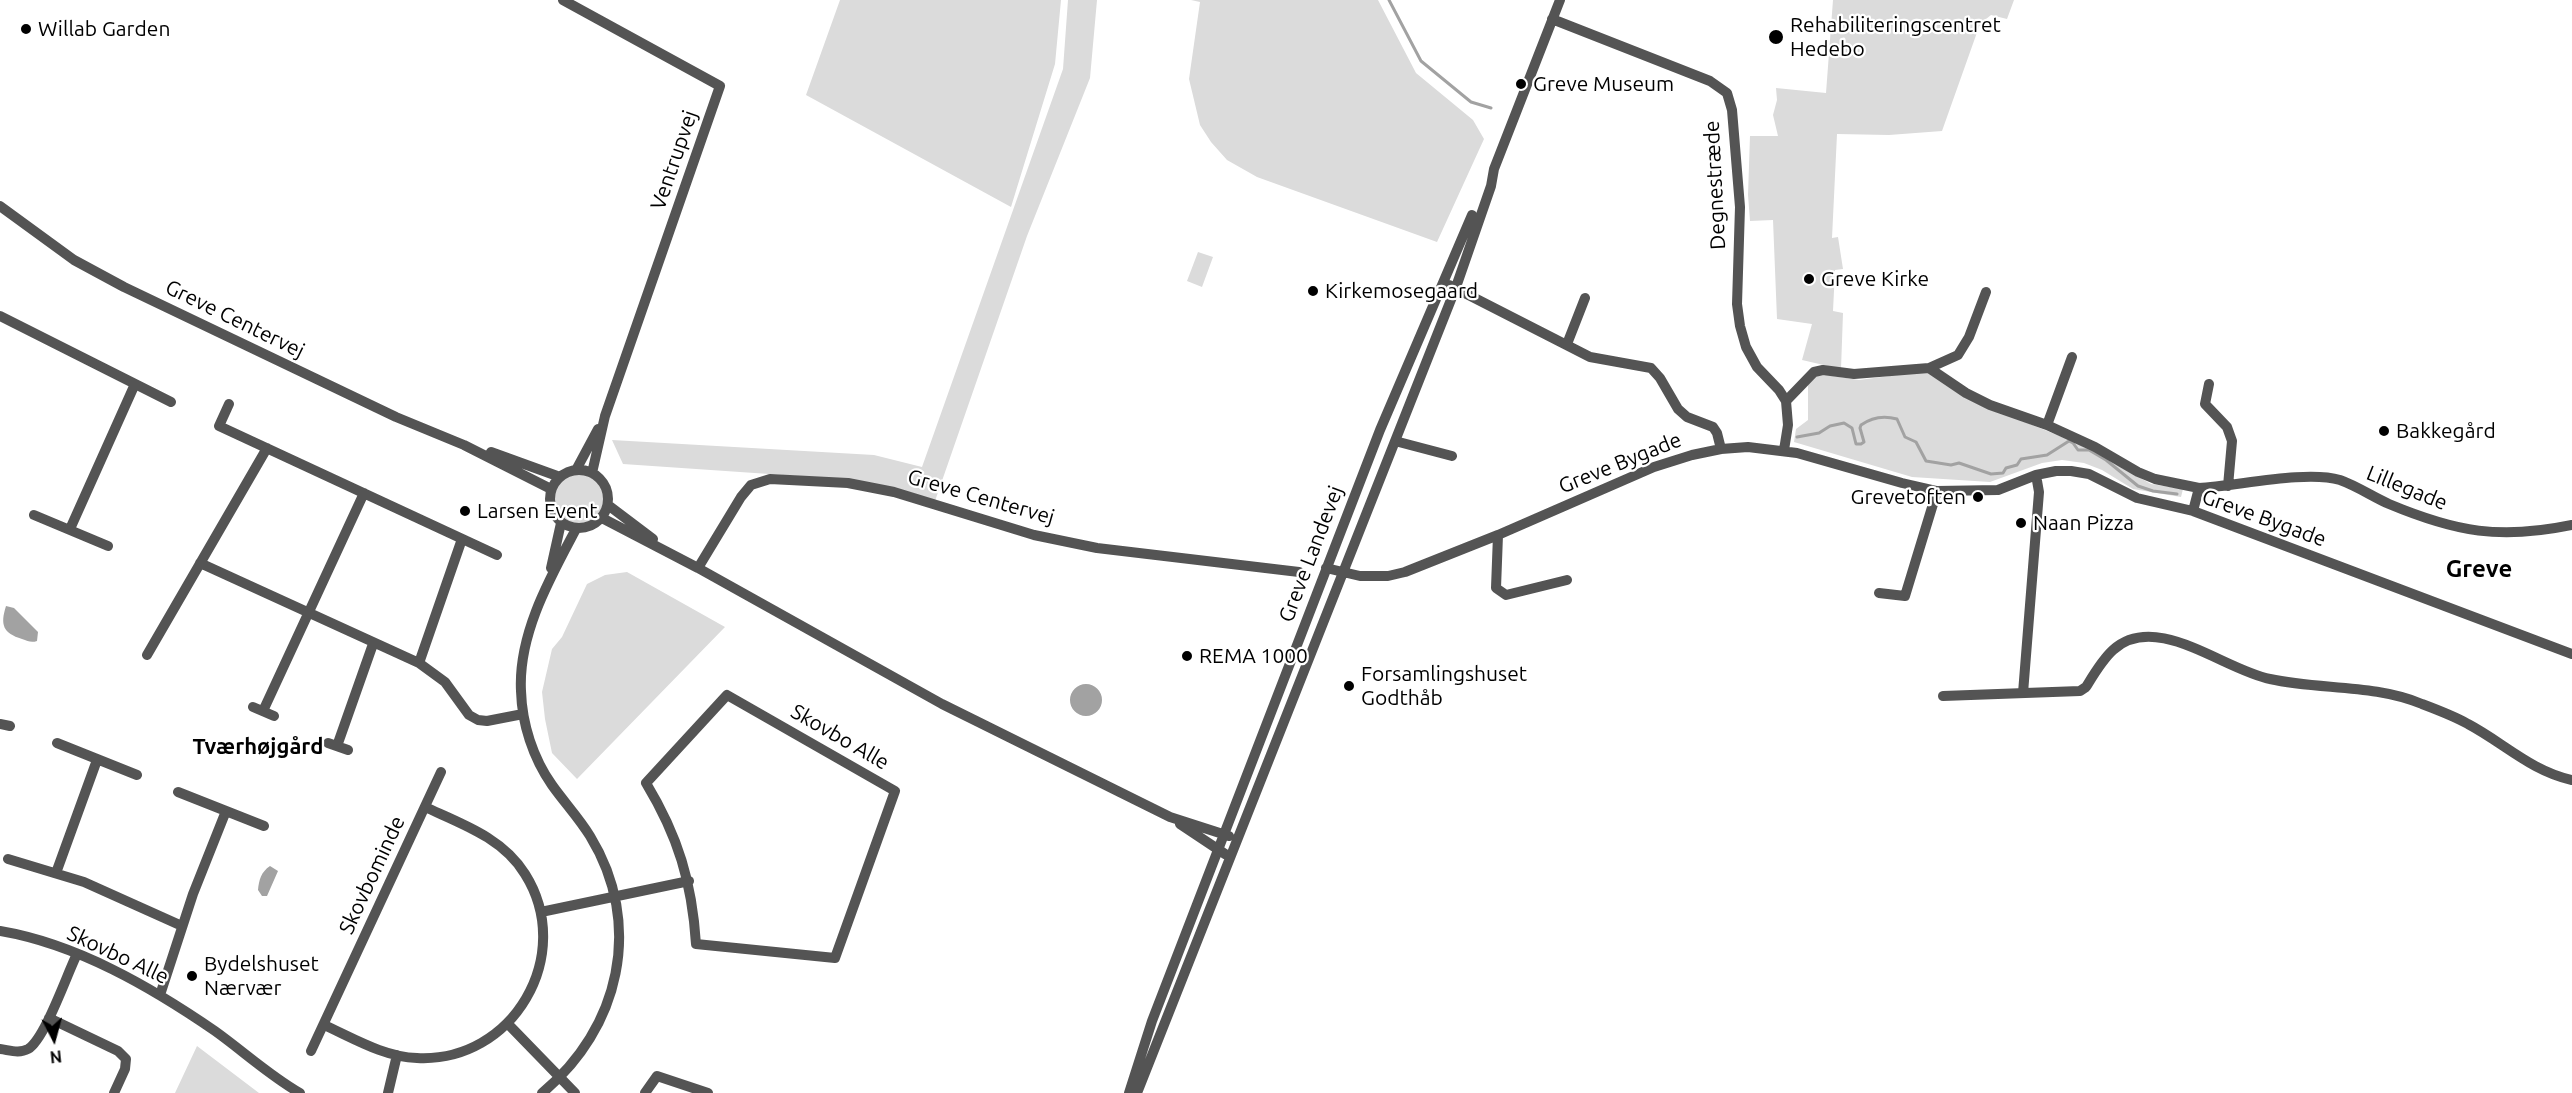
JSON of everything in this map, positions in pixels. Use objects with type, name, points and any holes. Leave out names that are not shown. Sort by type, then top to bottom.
[{"type":"street","name":"Ventrupvej","points":[[563,0],[720,86],[605,416],[592,473]]},
{"type":"street","name":"Greve Landevej","points":[[1129,1093],[1152,1021],[1380,430],[1485,184],[1494,169],[1560,0]]},
{"type":"street","name":"Degnestræde","points":[[1552,20],[1710,81],[1727,93],[1732,110],[1740,207],[1737,304],[1740,326],[1746,347],[1757,367],[1786,401]]},
{"type":"street","name":"Greve Landevej","points":[[1137,1093],[1236,838],[1345,572],[1455,287],[1491,186],[1494,169]]},
{"type":"street","name":"Greve Centervej","points":[[0,206],[74,260],[124,287],[396,417],[464,445],[551,489]]},
{"type":"street","points":[[1443,283],[1455,287],[1590,357],[1651,368],[1660,378],[1678,409],[1687,417],[1713,427],[1718,433],[1721,448]]},
{"type":"street","points":[[1784,450],[1788,425],[1786,401],[1814,372],[1823,370],[1854,374],[1929,368],[1958,355],[1969,337],[1986,292]]},
{"type":"street","points":[[1567,344],[1573,335],[1584,298]]},
{"type":"street","points":[[0,316],[171,402]]},
{"type":"street","points":[[2047,424],[2072,357]]},
{"type":"street","name":"Lillegade","points":[[1929,368],[1966,393],[1990,405],[2047,424],[2155,479],[2199,488],[2315,477],[2340,480],[2388,504],[2454,528],[2496,534],[2572,525]]},
{"type":"street","points":[[70,529],[135,384]]},
{"type":"street","points":[[2209,384],[2205,404],[2227,428],[2232,441],[2228,486]]},
{"type":"street","points":[[229,404],[219,426],[497,555]]},
{"type":"street","name":"Ventrupvej","points":[[576,470],[605,416]]},
{"type":"street","points":[[1395,441],[1452,456]]},
{"type":"street","name":"Greve Centervej","points":[[464,445],[512,458],[560,477]]},
{"type":"street","name":"Greve Bygade","points":[[1326,568],[1360,576],[1395,574],[1426,565],[1654,467],[1692,454],[1721,448],[1748,447],[1784,450],[1937,491],[1998,490],[2036,475],[2056,471],[2089,474],[2137,498],[2193,511],[2572,654]]},
{"type":"street","points":[[147,655],[267,448]]},
{"type":"street","points":[[576,470],[592,473],[605,486],[608,505],[602,518],[594,524],[576,529],[561,523],[550,508],[551,489],[560,477],[576,470]]},
{"type":"street","points":[[2023,693],[2038,498],[2036,475]]},
{"type":"street","name":"Greve Centervej","points":[[698,568],[741,497],[751,485],[770,479],[848,483],[894,492],[1034,535],[1097,548],[1299,572]]},
{"type":"street","points":[[2193,511],[2199,488]]},
{"type":"street","points":[[1879,593],[1905,596],[1937,491]]},
{"type":"street","points":[[274,716],[258,709],[308,613],[364,493]]},
{"type":"street","points":[[608,505],[677,557]]},
{"type":"street","points":[[34,515],[108,546]]},
{"type":"street","points":[[602,518],[698,568],[942,704],[1170,817],[1229,856]]},
{"type":"street","points":[[548,582],[561,523]]},
{"type":"street","points":[[542,1093],[560,1078],[588,1044],[599,1025],[611,994],[618,962],[619,929],[615,896],[604,864],[589,834],[541,767],[527,734],[520,691],[524,647],[548,582],[576,529]]},
{"type":"street","points":[[1498,535],[1496,588],[1506,595],[1568,580]]},
{"type":"street","points":[[419,663],[462,539]]},
{"type":"street","points":[[200,563],[373,644],[419,663],[445,682],[469,715],[478,720],[487,721],[523,714]]},
{"type":"street","points":[[1942,696],[2080,691],[2086,687],[2113,650],[2125,642],[2148,636],[2183,643],[2248,672],[2270,679],[2379,692],[2420,703],[2470,724],[2534,766],[2572,780]]},
{"type":"street","points":[[338,746],[373,644]]},
{"type":"street","name":"Skovbo Alle","points":[[727,695],[895,791],[835,958],[696,944],[689,881],[674,836],[646,783],[727,695]]},
{"type":"street","points":[[57,743],[137,775]]},
{"type":"street","points":[[56,873],[97,760]]},
{"type":"street","name":"Skovbominde","points":[[311,1051],[441,772]]},
{"type":"street","points":[[178,792],[264,826]]},
{"type":"street","name":"Skovbominde","points":[[324,1024],[397,1055],[416,1058],[456,1054],[484,1042],[508,1024],[524,1006],[535,984],[540,968],[544,936],[541,912],[535,892],[512,856],[496,842],[478,831],[425,807]]},
{"type":"street","points":[[159,995],[193,894],[226,811]]},
{"type":"street","points":[[1170,817],[1236,838]]},
{"type":"street","points":[[8,859],[111,893],[182,926]]},
{"type":"street","points":[[541,912],[689,881]]},
{"type":"street","name":"Skovbo Alle","points":[[0,931],[20,935],[77,954],[159,995],[216,1032],[300,1093]]},
{"type":"street","points":[[0,1049],[19,1052],[28,1049],[49,1018],[77,954]]},
{"type":"street","points":[[49,1018],[118,1051],[126,1059],[125,1069],[114,1093]]},
{"type":"street","points":[[508,1024],[575,1093]]},
{"type":"street","points":[[388,1093],[397,1055]]},
{"type":"street","points":[[645,1093],[657,1076],[708,1093]]},
{"type":"shaded area","points":[[840,0],[1061,0],[1055,64],[1011,207],[806,95]]},
{"type":"shaded area","points":[[1068,0],[1097,0],[1090,78],[1027,236],[935,501],[857,480],[623,464],[612,440],[874,455],[922,467],[1063,69]]},
{"type":"shaded area","points":[[1191,0],[1378,0],[1416,73],[1473,120],[1484,139],[1437,242],[1257,177],[1227,160],[1200,125],[1189,79],[1200,2]]},
{"type":"shaded area","points":[[1833,0],[2014,0],[2007,19],[1991,15],[1980,24],[1942,131],[1889,135],[1837,134],[1832,238],[1838,237],[1843,269],[1835,270],[1833,311],[1843,313],[1841,369],[1802,360],[1812,324],[1777,319],[1773,220],[1750,221],[1748,195],[1750,136],[1778,136],[1773,115],[1777,100],[1776,88],[1826,93]]},
{"type":"shaded area","points":[[1198,252],[1213,257],[1202,287],[1187,281]]},
{"type":"shaded area","points":[[1928,371],[1995,410],[2077,443],[2151,484],[2183,489],[2181,497],[2133,489],[2102,470],[2084,463],[2062,460],[2042,463],[1990,482],[1912,477],[1794,442],[1796,429],[1808,420],[1808,383],[1816,376],[1826,375],[1859,380]]},
{"type":"shaded area","points":[[578,472],[588,474],[597,480],[603,489],[605,499],[603,509],[597,518],[588,524],[578,526],[568,524],[559,518],[553,509],[551,499],[553,489],[559,480],[568,474]]},
{"type":"shaded area","points":[[627,572],[725,627],[577,779],[552,753],[545,719],[542,692],[552,649],[562,637],[587,584],[605,575]]},
{"type":"shaded area","points":[[6,606],[14,608],[38,632],[37,641],[16,637],[7,631],[3,623]]},
{"type":"shaded area","points":[[1086,684],[1098,688],[1102,700],[1098,712],[1086,716],[1074,712],[1070,700],[1074,688]]},
{"type":"shaded area","points":[[270,866],[278,871],[267,896],[262,896],[258,890],[260,880],[264,871]]},
{"type":"shaded area","points":[[197,1046],[259,1093],[175,1093]]},
{"type":"waterway","points":[[1389,0],[1421,61],[1471,102],[1491,108]]},
{"type":"waterway","points":[[1797,437],[1819,433],[1830,426],[1844,423],[1852,428],[1856,444],[1861,444],[1864,442],[1861,425],[1869,420],[1882,417],[1892,418],[1897,419],[1905,437],[1916,442],[1926,461],[1951,465],[1959,463],[1991,474],[2003,473],[2006,468],[2017,465],[2021,459],[2047,455],[2069,441],[2078,450],[2089,450],[2106,460],[2138,486],[2153,491],[2177,494]]},
{"type":"place","name":"Willab Garden","points":[[26,29]]},
{"type":"place","name":"Rehabiliteringscentret Hedebo","points":[[1776,37]]},
{"type":"place","name":"Greve Museum","points":[[1521,84]]},
{"type":"place","name":"Greve Kirke","points":[[1809,279]]},
{"type":"place","name":"Kirkemosegaard","points":[[1313,291]]},
{"type":"place","name":"Bakkegård","points":[[2384,431]]},
{"type":"place","name":"Grevetoften","points":[[1978,497]]},
{"type":"place","name":"Larsen Event","points":[[465,511]]},
{"type":"place","name":"Naan Pizza","points":[[2021,523]]},
{"type":"place","name":"REMA 1000","points":[[1187,656]]},
{"type":"place","name":"Forsamlingshuset Godthåb","points":[[1349,686]]},
{"type":"place","name":"Bydelshuset Nærvær","points":[[192,976]]},
{"type":"district","name":"Greve","points":[[2479,569]]},
{"type":"district","name":"Tværhøjgård","points":[[258,747]]}]
